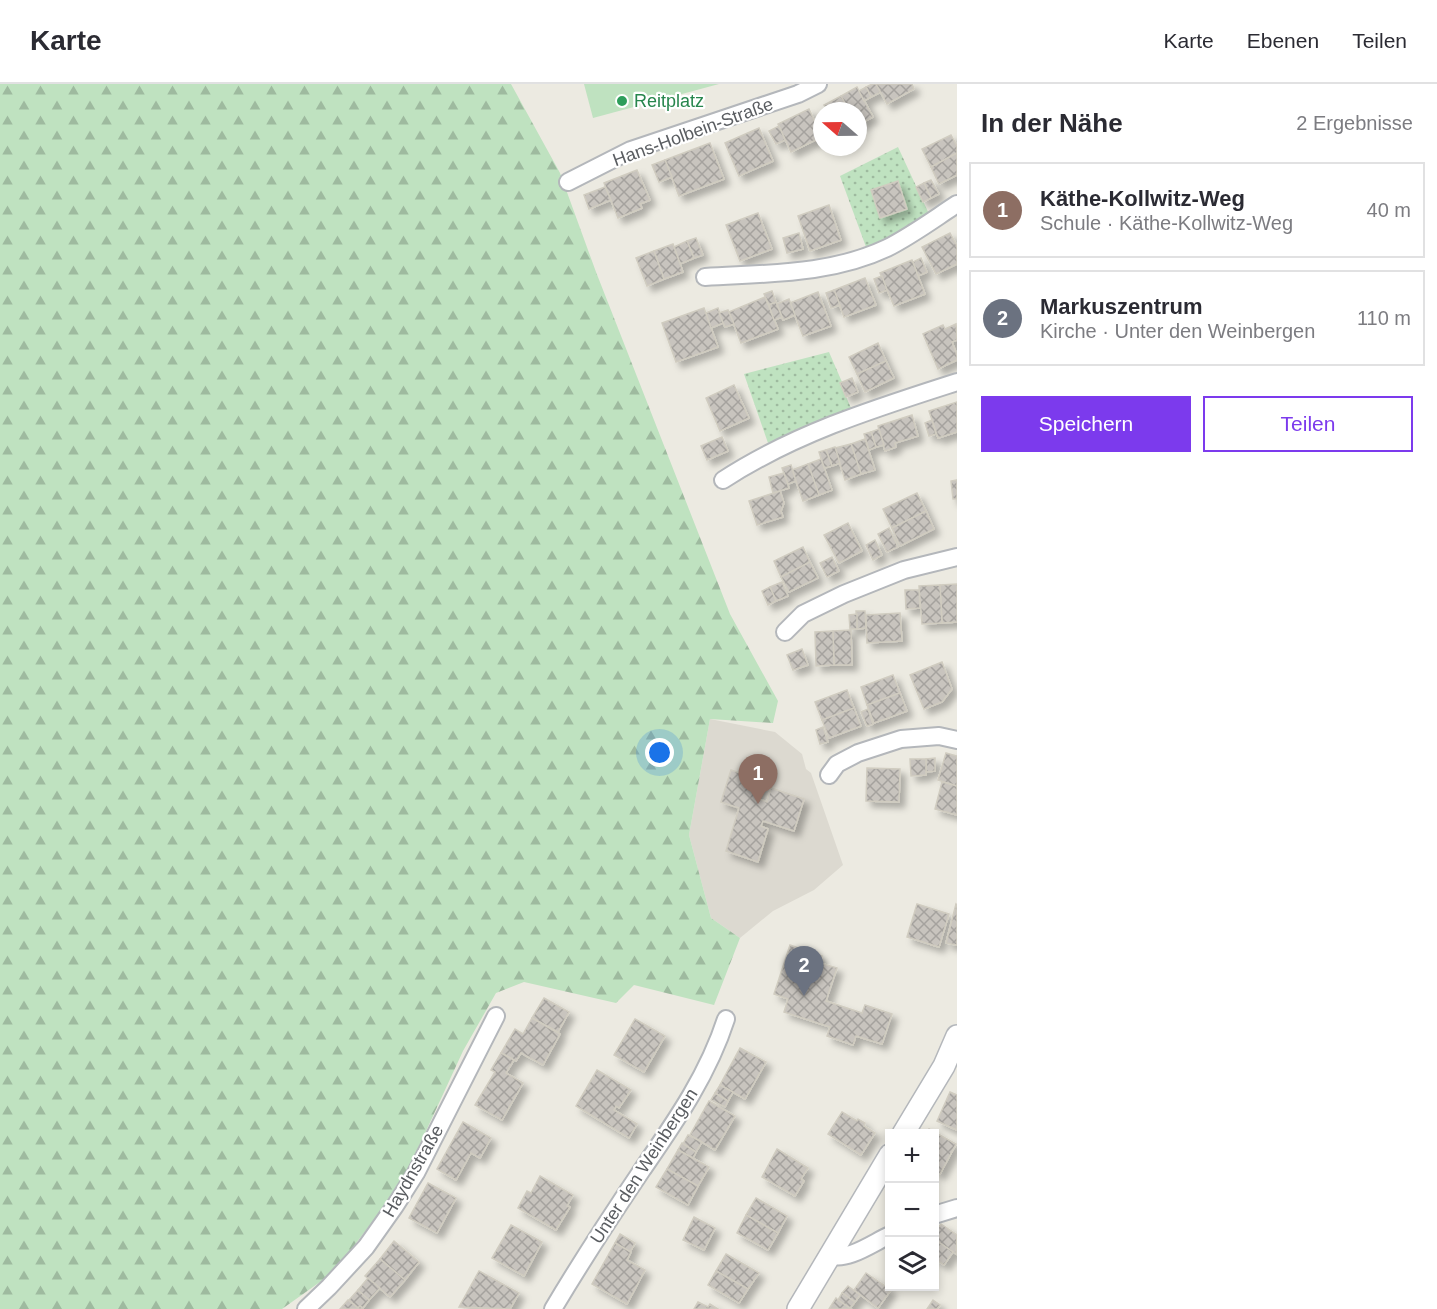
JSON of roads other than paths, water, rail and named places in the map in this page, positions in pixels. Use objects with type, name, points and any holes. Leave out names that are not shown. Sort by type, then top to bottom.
[{"type":"street","name":"Hans-Holbein-Straße","points":[[568,182],[632,150],[798,94],[818,84]]},
{"type":"street","points":[[705,277],[805,272],[850,261],[887,248],[957,204]]},
{"type":"street","points":[[723,480],[744,466],[823,427],[957,382]]},
{"type":"street","points":[[786,632],[803,614],[844,594],[904,570],[957,557]]},
{"type":"street","points":[[829,775],[837,764],[858,753],[901,739],[939,736],[957,740]]},
{"type":"street","name":"Haydnstraße","points":[[306,1309],[366,1247],[395,1206],[416,1173],[496,1016]]},
{"type":"street","name":"Unter den Weinbergen","points":[[553,1309],[584,1256],[686,1105],[709,1064],[726,1018]]},
{"type":"street","points":[[906,1129],[944,1066],[957,1036]]},
{"type":"street","points":[[798,1309],[885,1163]]},
{"type":"street","points":[[939,1213],[957,1208]]},
{"type":"street","points":[[830,1255],[847,1256],[886,1237]]},
{"type":"place","name":"Reitplatz","points":[[622,101]]},
{"type":"place","name":"Käthe-Kollwitz-Weg","points":[[758,804]]},
{"type":"place","name":"Markuszentrum","points":[[804,996]]}]
